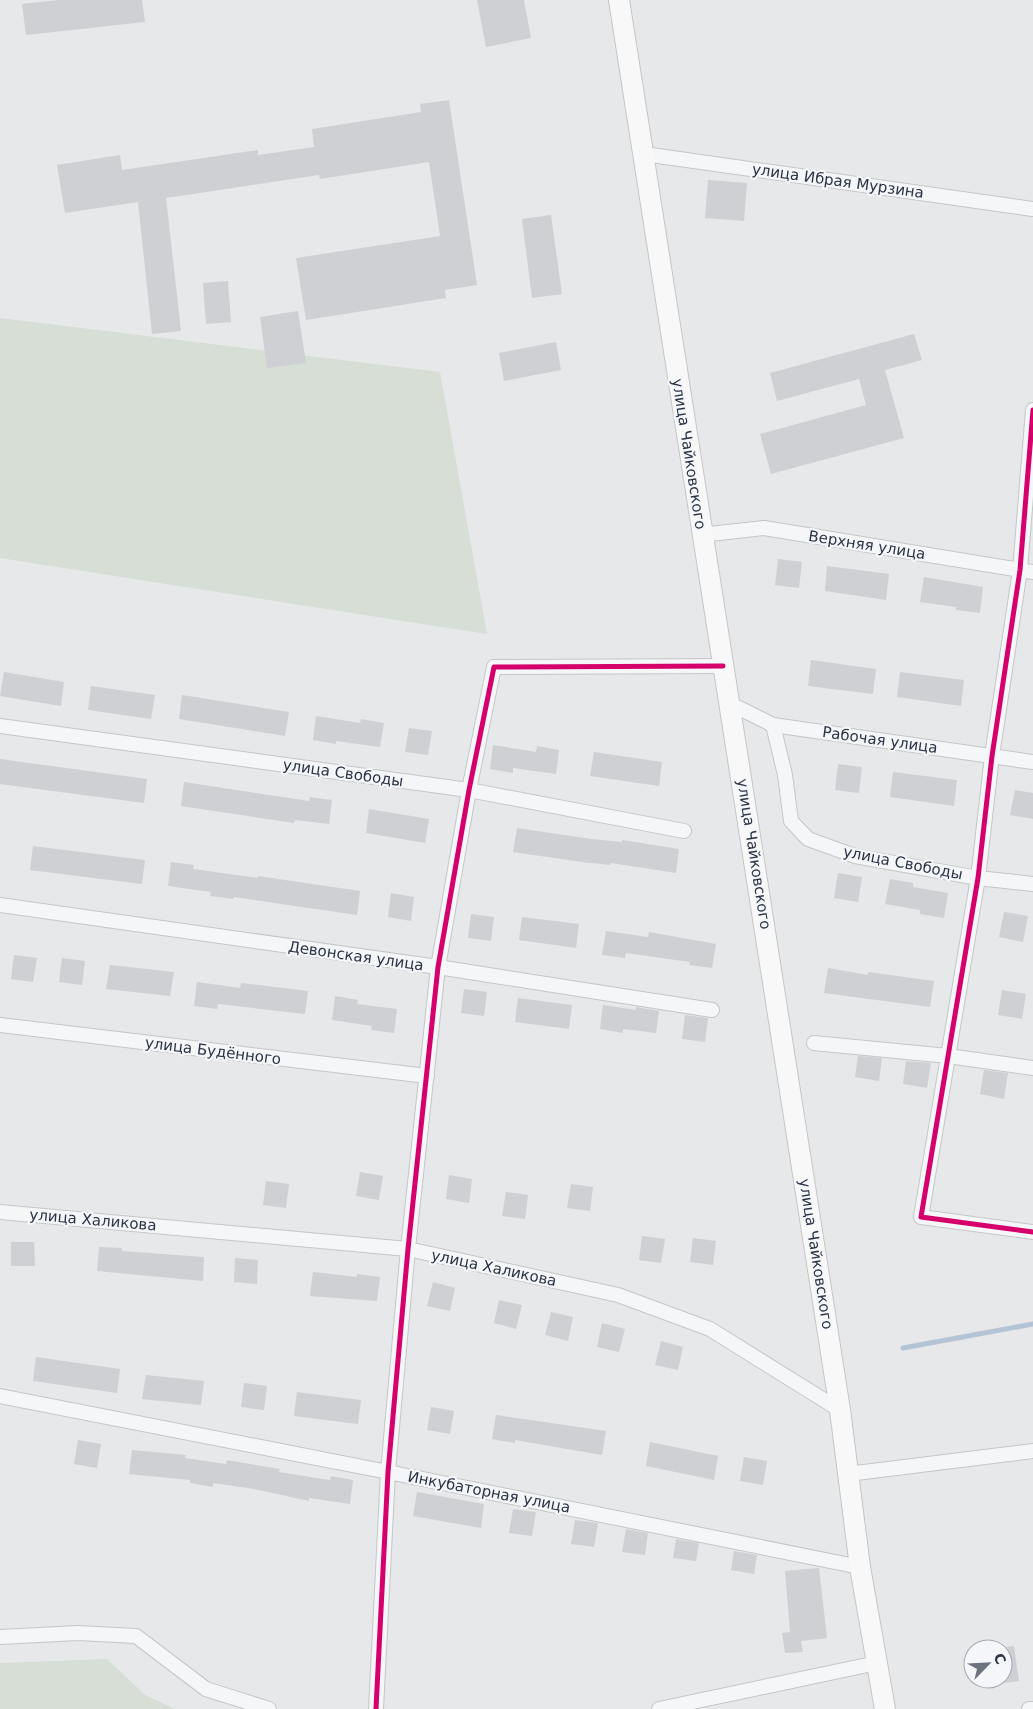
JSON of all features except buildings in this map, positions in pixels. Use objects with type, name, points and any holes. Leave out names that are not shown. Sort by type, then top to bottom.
[{"type":"main road","name":"улица Чайковского","points":[[619,0],[701,535],[731,704],[840,1410],[860,1567],[885,1709]]},
{"type":"street","name":"улица Ибрая Мурзина","points":[[644,154],[1033,209]]},
{"type":"street","points":[[1033,410],[1027,571],[992,756],[978,878],[921,1217],[1033,1232]]},
{"type":"street","name":"Верхняя улица","points":[[701,535],[764,528],[1027,571]]},
{"type":"street","points":[[376,1709],[388,1472],[408,1249],[438,967],[469,790],[494,667],[723,666]]},
{"type":"street","name":"Рабочая улица","points":[[731,704],[773,725],[1033,762]]},
{"type":"street","name":"улица Свободы","points":[[773,725],[785,775],[791,821],[808,839],[855,856],[978,878],[1033,884]]},
{"type":"street","name":"улица Свободы","points":[[0,726],[469,790],[684,830]]},
{"type":"street","name":"Девонская улица","points":[[0,905],[438,967],[712,1010]]},
{"type":"street","name":"улица Будённого","points":[[0,1025],[427,1076]]},
{"type":"street","points":[[814,1043],[948,1056],[1033,1068]]},
{"type":"street","name":"улица Халикова","points":[[0,1212],[408,1249],[618,1295],[710,1329],[840,1410]]},
{"type":"street","name":"Инкубаторная улица","points":[[0,1396],[860,1567]]},
{"type":"street","points":[[848,1474],[1033,1451]]},
{"type":"street","points":[[0,1637],[78,1634],[136,1636],[206,1689],[269,1709]]},
{"type":"street","points":[[659,1709],[878,1663]]},
{"type":"shaded area","points":[[0,318],[440,372],[487,634],[0,558]]},
{"type":"shaded area","points":[[107,1659],[145,1695],[175,1709],[0,1709],[0,1663]]},
{"type":"waterway","points":[[903,1348],[1033,1324]]},
{"type":"cycle path","points":[[1033,410],[1020,570],[992,756],[978,878],[921,1217],[1033,1232]]},
{"type":"cycle path","points":[[376,1709],[388,1472],[408,1249],[438,967],[469,790],[494,667],[723,666]]}]
